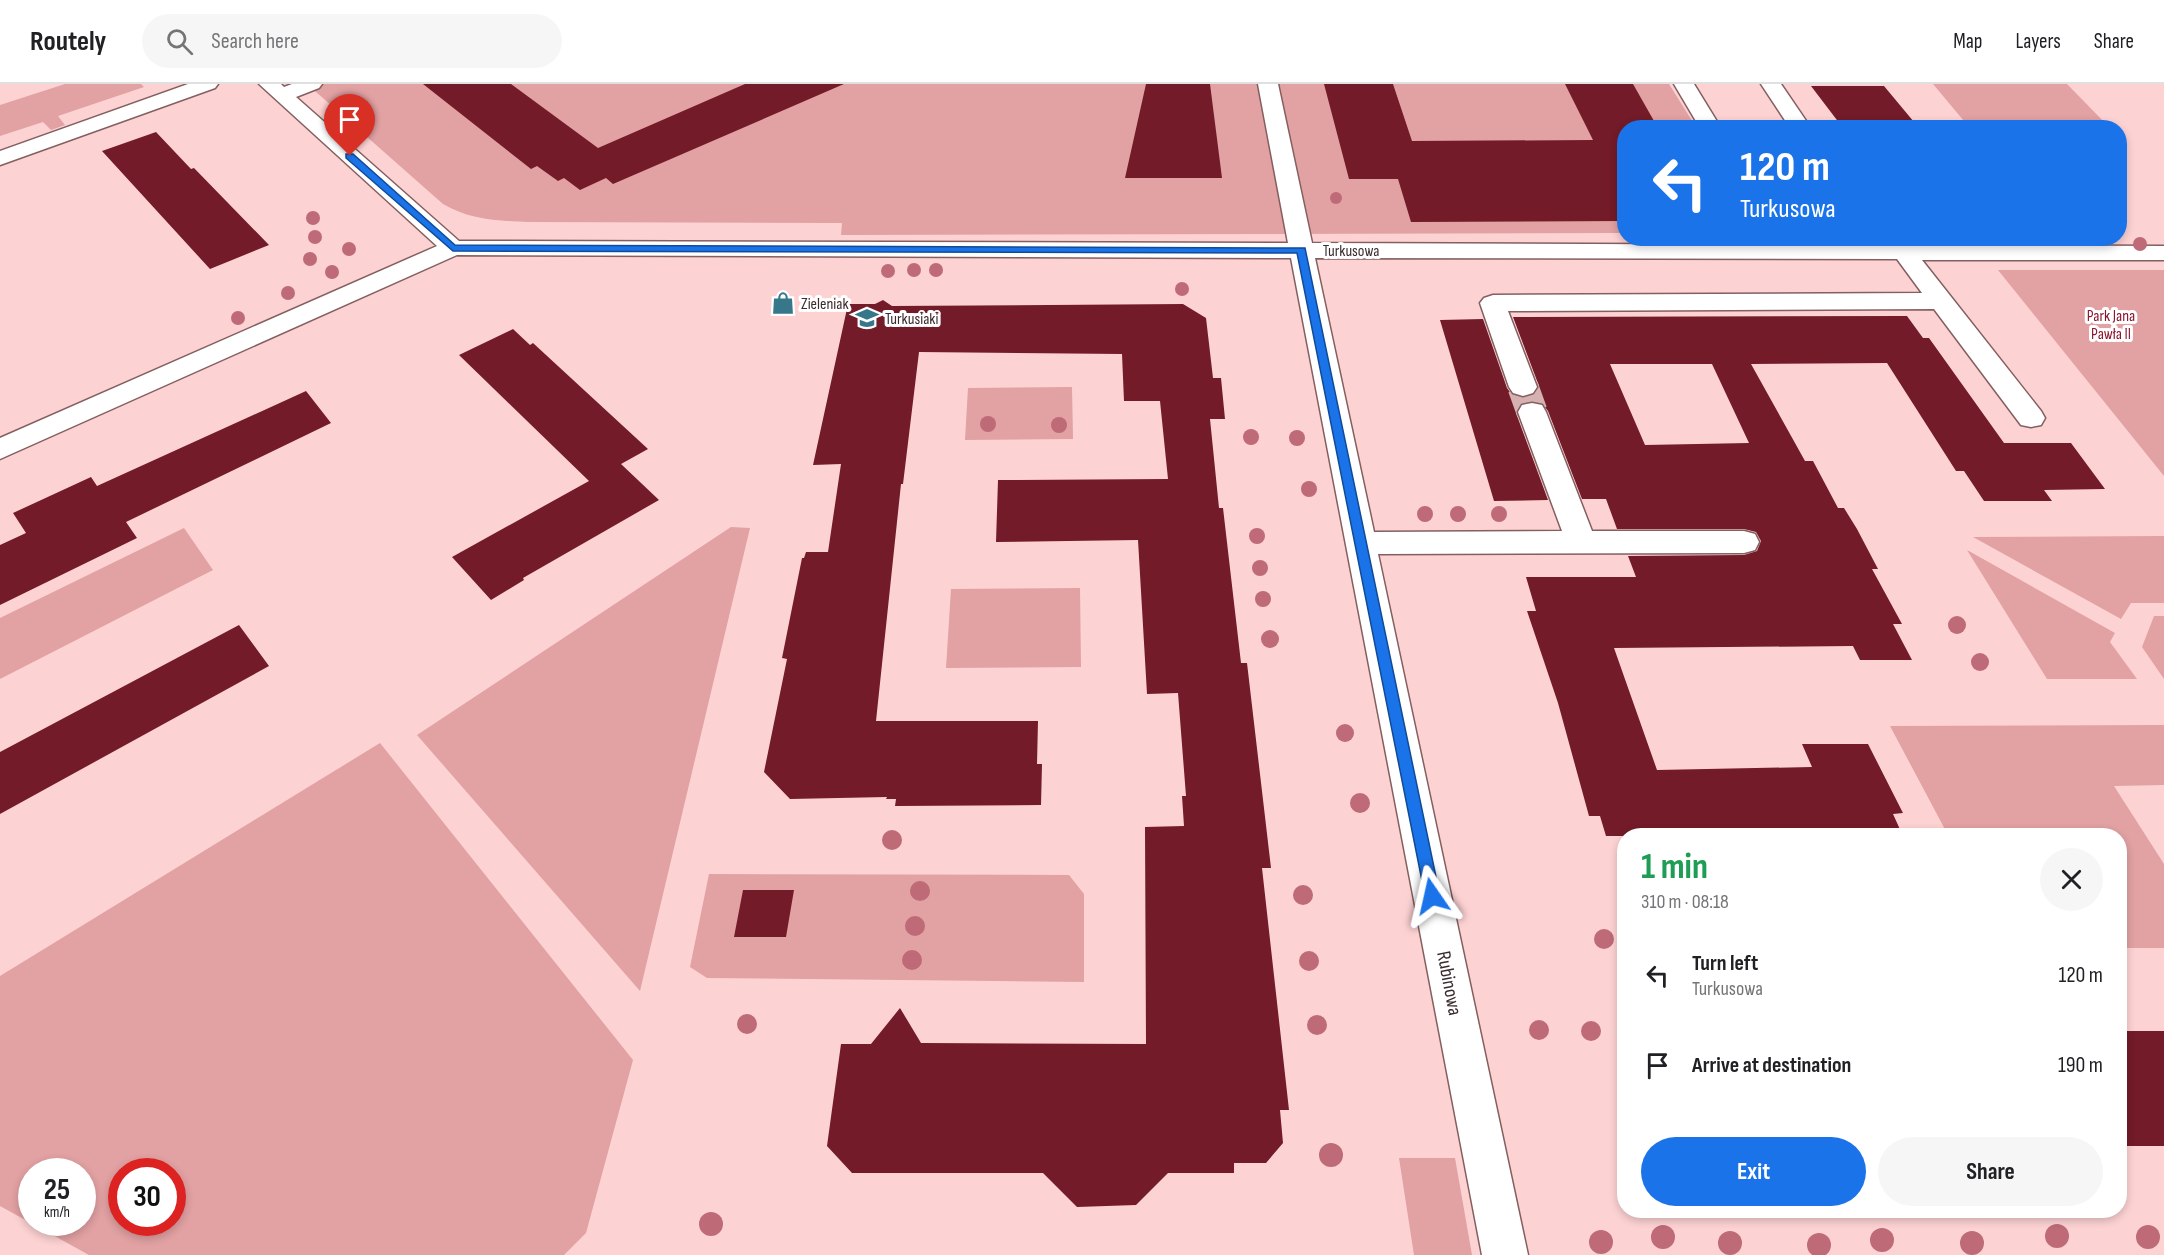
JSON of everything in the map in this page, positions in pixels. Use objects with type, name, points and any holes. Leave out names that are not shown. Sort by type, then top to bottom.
[{"type":"street","points":[[0,158],[208,84]]},
{"type":"street","points":[[275,89],[312,84]]},
{"type":"street","name":"Rubinowa","points":[[1268,84],[1504,1255]]},
{"type":"street","points":[[1684,84],[1706,120]]},
{"type":"street","points":[[1771,84],[1796,120]]},
{"type":"street","points":[[0,449],[453,248],[275,89]]},
{"type":"street","name":"Turkusowa","points":[[453,248],[1302,250],[1623,246]]},
{"type":"street","name":"Turkusowa","points":[[1847,246],[1912,251],[2164,253]]},
{"type":"street","points":[[1912,251],[1940,301],[2031,418]]},
{"type":"street","points":[[1581,542],[1493,303],[1940,301]]},
{"type":"street","points":[[1362,543],[1744,542]]},
{"type":"green space","points":[[65,84],[141,84],[144,87],[58,116],[65,125],[51,130],[43,122],[0,136],[0,105]]},
{"type":"green space","points":[[307,84],[1669,84],[1692,120],[1617,120],[1617,233],[841,235],[842,223],[529,222],[474,216],[443,204]]},
{"type":"green space","points":[[1933,84],[2067,84],[2102,120],[1963,120]]},
{"type":"green space","name":"Park Jana Pawła II","points":[[1998,270],[2164,270],[2164,476]]},
{"type":"green space","points":[[1072,387],[1073,439],[965,440],[968,388]]},
{"type":"green space","points":[[731,527],[750,528],[640,991],[417,735]]},
{"type":"green space","points":[[184,528],[213,570],[0,679],[0,618]]},
{"type":"green space","points":[[2164,536],[2164,603],[2131,603],[2121,619],[1973,537]]},
{"type":"green space","points":[[1967,550],[2115,633],[2110,642],[2137,679],[2047,679]]},
{"type":"green space","points":[[1080,588],[1081,667],[946,668],[951,589]]},
{"type":"green space","points":[[2154,616],[2164,616],[2164,679],[2142,647]]},
{"type":"green space","points":[[2164,725],[2164,785],[2114,786],[2164,864],[2164,948],[2127,948],[2127,828],[1944,828],[1890,726]]},
{"type":"green space","points":[[380,743],[633,1060],[586,1233],[564,1255],[89,1255],[54,1236],[96,1236],[96,1158],[18,1158],[18,1216],[0,1206],[0,976]]},
{"type":"green space","points":[[709,874],[1069,875],[1084,894],[1084,982],[707,978],[690,967]]},
{"type":"green space","points":[[1399,1158],[1455,1158],[1472,1255],[1414,1255]]},
{"type":"building","points":[[423,84],[511,84],[598,148],[745,84],[844,84],[613,184],[606,178],[580,190],[564,178],[558,181],[537,166],[531,169]]},
{"type":"building","points":[[1146,84],[1210,84],[1222,178],[1125,178]]},
{"type":"building","points":[[1324,84],[1393,84],[1412,141],[1593,140],[1565,84],[1633,84],[1653,120],[1617,120],[1617,221],[1411,222],[1398,179],[1349,179]]},
{"type":"building","points":[[1811,86],[1884,86],[1912,120],[1837,120]]},
{"type":"building","points":[[156,132],[269,245],[210,269],[102,151]]},
{"type":"building","points":[[883,300],[892,306],[1183,304],[1206,318],[1213,378],[1221,378],[1225,419],[1210,419],[1219,508],[1223,508],[1241,663],[1247,663],[1271,868],[1262,868],[1289,1110],[1280,1110],[1283,1143],[1266,1163],[1234,1163],[1234,1173],[1168,1173],[1136,1205],[1077,1207],[1043,1173],[852,1173],[827,1146],[841,1044],[871,1044],[900,1008],[921,1043],[1146,1044],[1145,827],[1184,826],[1182,796],[1186,796],[1178,693],[1147,694],[1138,540],[996,542],[998,480],[1168,479],[1160,401],[1124,401],[1122,354],[919,352],[903,484],[901,484],[876,721],[1038,721],[1037,764],[1042,764],[1041,805],[895,806],[896,799],[886,799],[887,797],[790,799],[764,772],[787,659],[782,658],[802,558],[806,552],[828,552],[841,464],[813,465],[848,304],[875,304]]},
{"type":"building","points":[[1907,316],[1923,338],[1929,338],[2004,443],[2071,443],[2105,489],[2044,490],[2052,501],[1984,501],[1964,471],[1956,471],[1887,363],[1751,364],[1805,461],[1813,461],[1838,508],[1844,508],[1857,529],[1878,569],[1872,569],[1902,624],[1893,624],[1912,660],[1860,660],[1853,646],[1614,648],[1657,770],[1812,767],[1802,744],[1868,744],[1903,813],[1893,814],[1899,828],[1617,828],[1617,836],[1606,836],[1600,816],[1589,816],[1558,703],[1527,611],[1536,611],[1526,577],[1636,577],[1628,556],[1744,555],[1757,551],[1761,541],[1756,532],[1744,529],[1617,529],[1606,499],[1582,499],[1548,411],[1542,403],[1532,401],[1520,404],[1516,413],[1548,500],[1494,501],[1440,320],[1483,319],[1507,388],[1512,395],[1524,398],[1535,394],[1539,386],[1513,317]],"holes":[[[1610,364],[1712,364],[1749,443],[1645,445]]]},
{"type":"building","points":[[513,329],[530,345],[533,343],[648,449],[621,464],[659,500],[523,578],[524,580],[491,600],[452,557],[589,481],[459,355]]},
{"type":"building","points":[[306,391],[331,423],[126,522],[137,538],[0,605],[0,545],[26,533],[13,513],[91,477],[97,486]]},
{"type":"building","points":[[239,625],[269,666],[0,814],[0,752]]},
{"type":"building","points":[[743,890],[794,890],[786,937],[734,937]]},
{"type":"building","points":[[2127,1031],[2164,1031],[2164,1146],[2127,1146]]},
{"type":"tunnel","points":[[1523,387],[1532,412]]},
{"type":"place","name":"Zieleniak","points":[[783,303]]},
{"type":"place","name":"Turkusiaki","points":[[867,318]]},
{"type":"route","points":[[350,156],[453,248],[1302,250],[1432,896]]}]
